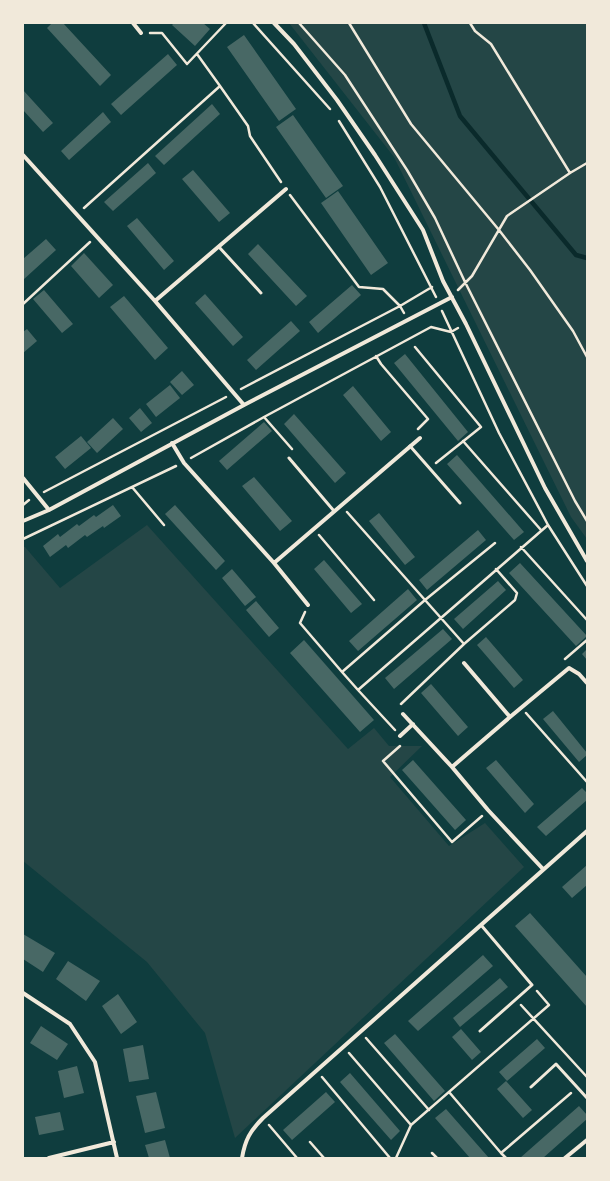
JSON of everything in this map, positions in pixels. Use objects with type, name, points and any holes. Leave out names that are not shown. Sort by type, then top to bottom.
[{"type":"street","points":[[133,23],[141,33]]},
{"type":"street","points":[[274,23],[294,44],[376,155],[423,230],[443,281],[466,324],[544,488],[587,561]]},
{"type":"street","points":[[23,154],[97,236],[244,405]]},
{"type":"street","points":[[155,302],[286,189]]},
{"type":"street","points":[[23,521],[50,510],[244,405],[408,319],[452,298]]},
{"type":"street","points":[[274,563],[420,438]]},
{"type":"street","points":[[172,443],[184,462],[274,563],[308,605]]},
{"type":"street","points":[[23,478],[50,510]]},
{"type":"street","points":[[464,663],[510,717]]},
{"type":"street","points":[[452,767],[521,707],[569,668],[579,674],[587,683]]},
{"type":"street","points":[[403,714],[452,767],[488,810],[543,869]]},
{"type":"street","points":[[400,736],[413,724]]},
{"type":"street","points":[[242,1158],[244,1145],[254,1127],[263,1118],[587,831]]},
{"type":"street","points":[[23,993],[70,1024],[95,1062],[117,1158]]},
{"type":"street","points":[[566,1158],[587,1140]]},
{"type":"street","points":[[49,1158],[114,1142]]},
{"type":"lane","points":[[219,247],[261,293]]},
{"type":"lane","points":[[409,446],[460,503]]},
{"type":"lane","points":[[289,458],[334,511]]},
{"type":"lane","points":[[480,1031],[532,985],[481,925]]},
{"type":"lane","points":[[531,1087],[556,1064],[587,1098]]},
{"type":"path","points":[[141,33],[162,33],[187,64],[226,23]]},
{"type":"path","points":[[253,23],[332,110]]},
{"type":"path","points":[[299,23],[345,75],[407,170],[435,218],[465,282],[575,501],[587,521]]},
{"type":"path","points":[[350,23],[411,124],[499,230],[530,270],[573,331],[587,357]]},
{"type":"path","points":[[470,23],[475,31],[491,44],[570,173]]},
{"type":"path","points":[[197,54],[248,126],[250,136],[286,189],[359,287],[383,289],[400,306],[408,319]]},
{"type":"path","points":[[77,214],[220,86]]},
{"type":"path","points":[[336,117],[380,187],[439,304],[499,433],[548,525],[587,586]]},
{"type":"path","points":[[452,298],[472,276],[507,216],[587,163]]},
{"type":"path","points":[[23,304],[97,236]]},
{"type":"path","points":[[23,539],[184,462],[431,326],[451,332],[466,324]]},
{"type":"path","points":[[415,347],[481,427],[430,468]]},
{"type":"path","points":[[376,356],[381,364],[428,419],[416,430],[420,438]]},
{"type":"path","points":[[463,441],[541,530]]},
{"type":"path","points":[[132,487],[164,525]]},
{"type":"path","points":[[349,515],[464,644]]},
{"type":"path","points":[[358,690],[548,525]]},
{"type":"path","points":[[314,528],[374,600]]},
{"type":"path","points":[[342,672],[425,600],[495,543]]},
{"type":"path","points":[[521,547],[587,620]]},
{"type":"path","points":[[403,714],[398,707],[464,644],[515,600],[517,594],[496,569]]},
{"type":"path","points":[[308,605],[300,623],[400,736],[403,744],[383,761],[452,842],[488,810]]},
{"type":"path","points":[[521,707],[587,782]]},
{"type":"path","points":[[396,1158],[411,1125],[549,1005],[532,985]]},
{"type":"path","points":[[516,999],[587,1076]]},
{"type":"path","points":[[360,1031],[429,1110]]},
{"type":"path","points":[[343,1046],[411,1125]]},
{"type":"path","points":[[316,1071],[390,1158]]},
{"type":"path","points":[[502,1153],[577,1087]]},
{"type":"path","points":[[449,1092],[506,1158]]},
{"type":"path","points":[[263,1118],[297,1158]]},
{"type":"path","points":[[310,1142],[324,1158]]},
{"type":"path","points":[[432,1153],[437,1158]]},
{"type":"shaded area","points":[[289,23],[587,23],[587,539],[571,517],[394,157]]},
{"type":"shaded area","points":[[147,525],[348,749],[374,728],[389,746],[422,746],[390,777],[449,846],[485,823],[524,867],[235,1138],[205,1033],[147,962],[23,861],[23,547],[25,547],[60,588]]},
{"type":"building","points":[[52,23],[63,23],[111,75],[100,86],[47,28]]},
{"type":"building","points":[[174,23],[203,23],[210,29],[195,46],[172,25]]},
{"type":"building","points":[[244,35],[296,109],[279,121],[227,47]]},
{"type":"building","points":[[168,54],[177,65],[121,115],[111,104]]},
{"type":"building","points":[[23,90],[53,123],[43,132],[23,110]]},
{"type":"building","points":[[212,104],[220,114],[164,165],[155,156]]},
{"type":"building","points":[[103,112],[111,122],[69,160],[61,151]]},
{"type":"building","points":[[293,115],[343,186],[326,198],[276,127]]},
{"type":"building","points":[[148,163],[156,173],[113,211],[104,202]]},
{"type":"building","points":[[193,170],[230,213],[219,222],[182,179]]},
{"type":"building","points":[[338,191],[388,263],[371,275],[321,203]]},
{"type":"building","points":[[137,218],[174,261],[164,270],[127,226]]},
{"type":"building","points":[[46,239],[56,250],[23,280],[23,259]]},
{"type":"building","points":[[258,244],[307,296],[296,306],[248,254]]},
{"type":"building","points":[[84,253],[113,285],[99,298],[71,266]]},
{"type":"building","points":[[352,285],[361,295],[318,333],[309,322]]},
{"type":"building","points":[[44,290],[73,324],[62,333],[33,299]]},
{"type":"building","points":[[205,294],[243,337],[233,346],[195,303]]},
{"type":"building","points":[[124,296],[168,348],[155,360],[110,307]]},
{"type":"building","points":[[291,321],[300,331],[256,370],[247,360]]},
{"type":"building","points":[[27,329],[37,341],[23,353],[23,332]]},
{"type":"building","points":[[405,354],[468,432],[458,441],[394,363]]},
{"type":"building","points":[[182,371],[194,385],[182,395],[170,382]]},
{"type":"building","points":[[170,385],[180,398],[156,417],[146,404]]},
{"type":"building","points":[[353,386],[391,432],[381,441],[343,395]]},
{"type":"building","points":[[140,408],[152,423],[141,432],[129,418]]},
{"type":"building","points":[[294,414],[346,473],[335,483],[284,424]]},
{"type":"building","points":[[113,418],[123,429],[97,453],[87,442]]},
{"type":"building","points":[[264,422],[272,431],[227,470],[219,461]]},
{"type":"building","points":[[81,436],[91,448],[65,469],[55,457]]},
{"type":"building","points":[[457,455],[524,532],[514,540],[447,464]]},
{"type":"building","points":[[254,477],[292,521],[280,531],[242,486]]},
{"type":"building","points":[[113,505],[121,516],[104,528],[103,526],[87,537],[85,535],[68,548],[66,545],[50,557],[43,546],[58,534],[60,537],[77,524],[79,526],[94,515],[96,517]]},
{"type":"building","points":[[175,505],[225,561],[216,570],[165,514]]},
{"type":"building","points":[[379,513],[415,557],[405,565],[369,521]]},
{"type":"building","points":[[478,530],[486,540],[427,590],[419,580]]},
{"type":"building","points":[[324,560],[362,604],[351,613],[314,569]]},
{"type":"building","points":[[520,563],[587,636],[576,646],[509,573]]},
{"type":"building","points":[[232,569],[256,597],[245,606],[222,578]]},
{"type":"building","points":[[498,581],[506,590],[463,629],[454,619]]},
{"type":"building","points":[[408,589],[417,600],[358,651],[349,641]]},
{"type":"building","points":[[256,601],[279,628],[269,637],[246,610]]},
{"type":"building","points":[[443,629],[452,639],[394,689],[385,678]]},
{"type":"building","points":[[486,637],[523,680],[514,688],[477,645]]},
{"type":"building","points":[[304,640],[374,720],[360,732],[290,653]]},
{"type":"building","points":[[587,649],[587,660],[582,654]]},
{"type":"building","points":[[431,684],[468,727],[458,736],[421,693]]},
{"type":"building","points":[[553,711],[587,753],[587,755],[579,762],[543,719]]},
{"type":"building","points":[[413,760],[466,820],[455,830],[402,770]]},
{"type":"building","points":[[496,760],[534,804],[525,813],[486,768]]},
{"type":"building","points":[[582,788],[587,793],[587,800],[546,836],[537,827]]},
{"type":"building","points":[[587,865],[587,885],[572,898],[562,887]]},
{"type":"building","points":[[530,913],[587,977],[587,1007],[515,926]]},
{"type":"building","points":[[23,934],[55,953],[43,972],[23,959]]},
{"type":"building","points":[[483,955],[493,966],[418,1031],[408,1021]]},
{"type":"building","points":[[68,961],[100,981],[86,1001],[56,979]]},
{"type":"building","points":[[500,978],[508,987],[460,1027],[453,1018]]},
{"type":"building","points":[[118,994],[137,1022],[121,1034],[102,1006]]},
{"type":"building","points":[[41,1026],[68,1044],[57,1060],[30,1043]]},
{"type":"building","points":[[461,1029],[481,1052],[472,1060],[452,1037]]},
{"type":"building","points":[[395,1034],[445,1091],[434,1101],[384,1043]]},
{"type":"building","points":[[537,1039],[545,1048],[507,1081],[499,1072]]},
{"type":"building","points":[[143,1045],[149,1079],[129,1082],[123,1049]]},
{"type":"building","points":[[77,1066],[84,1093],[64,1098],[58,1071]]},
{"type":"building","points":[[350,1073],[400,1131],[391,1140],[340,1082]]},
{"type":"building","points":[[506,1081],[532,1110],[523,1118],[497,1089]]},
{"type":"building","points":[[156,1092],[165,1128],[145,1133],[136,1096]]},
{"type":"building","points":[[326,1092],[335,1102],[292,1140],[283,1130]]},
{"type":"building","points":[[579,1106],[587,1115],[587,1119],[543,1158],[520,1158]]},
{"type":"building","points":[[446,1109],[489,1158],[470,1158],[435,1118]]},
{"type":"building","points":[[60,1112],[64,1130],[39,1135],[35,1117]]},
{"type":"building","points":[[165,1140],[170,1158],[149,1158],[145,1145]]},
{"type":"waterway","points":[[424,23],[460,116],[576,255],[587,258]]}]
